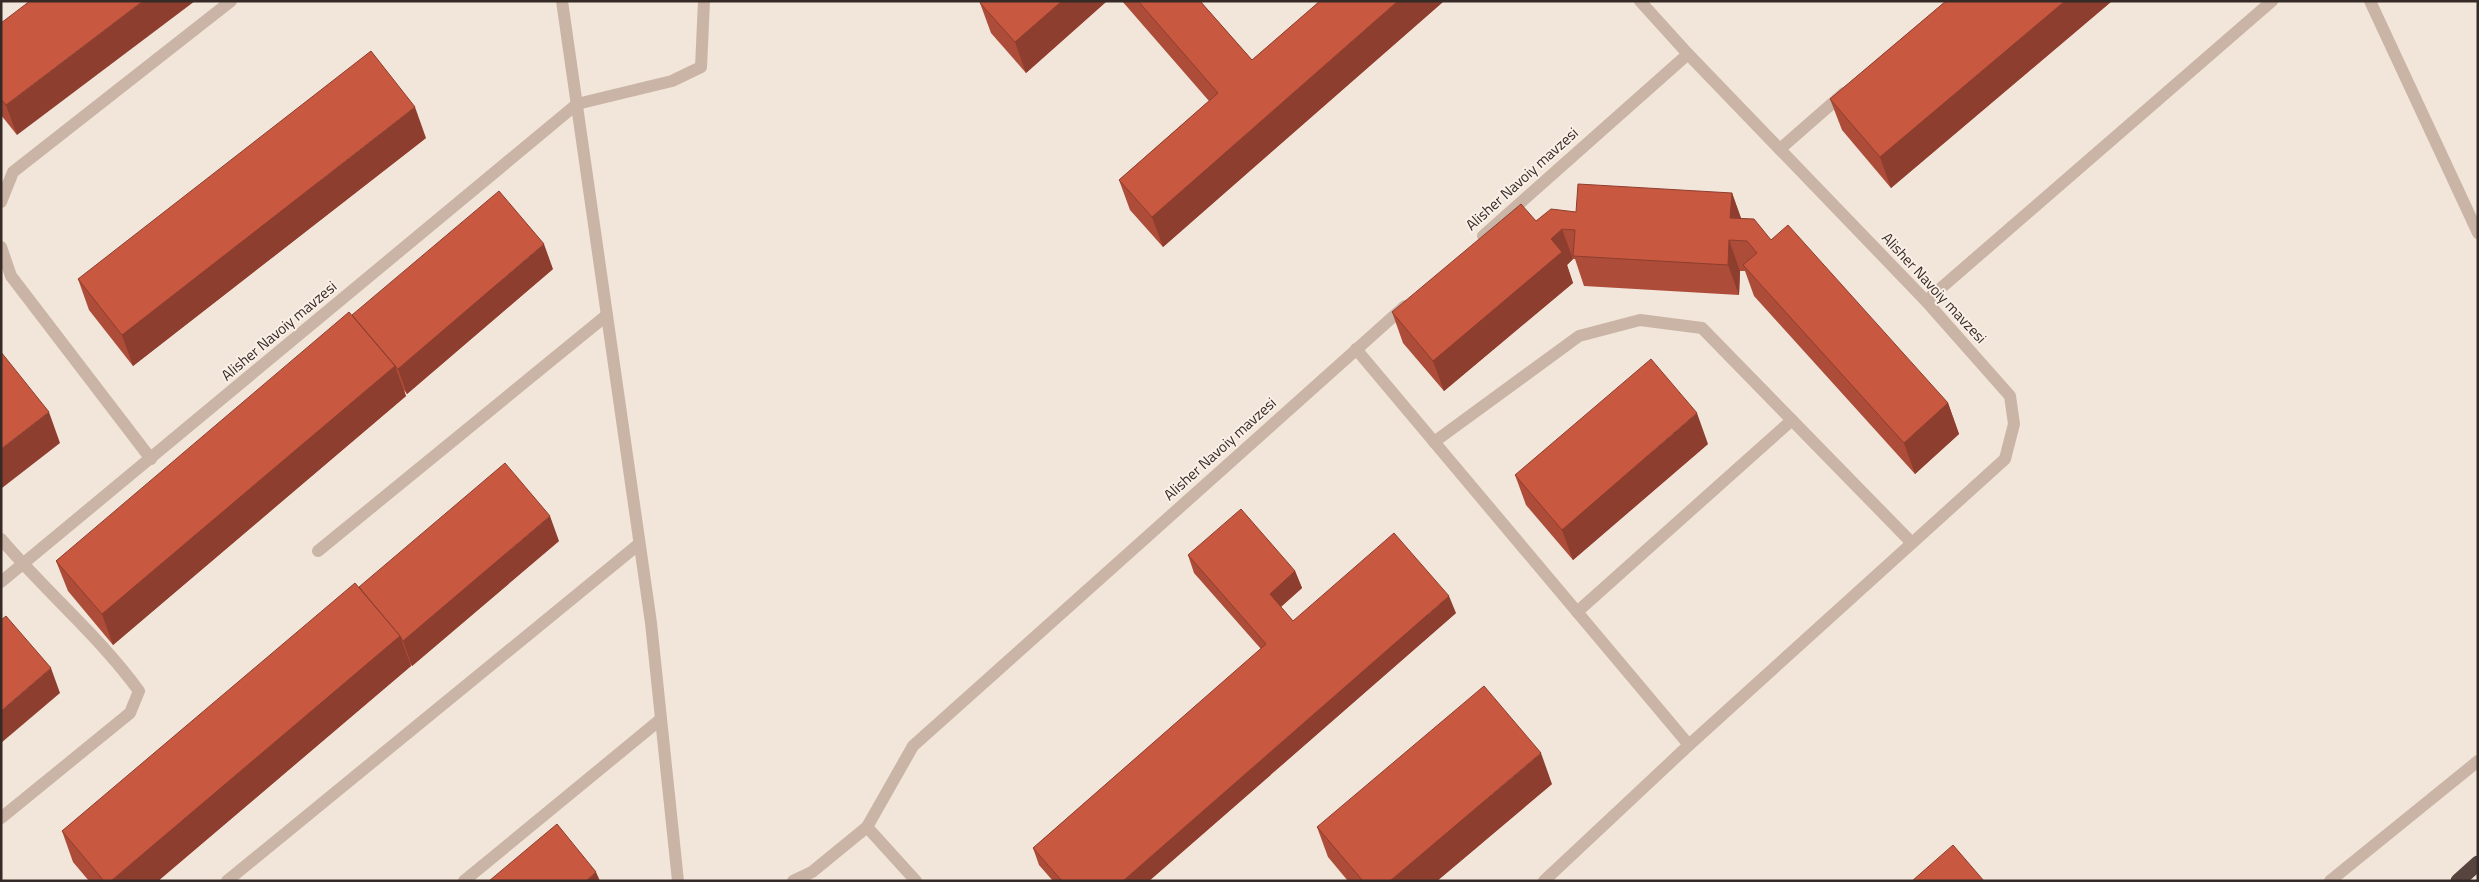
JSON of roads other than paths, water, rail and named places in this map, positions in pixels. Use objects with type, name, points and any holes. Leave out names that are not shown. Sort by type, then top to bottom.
[{"type":"highway","points":[[2458,881],[2478,863]]},
{"type":"street","points":[[1,202],[13,172],[231,1]]},
{"type":"street","points":[[562,1],[639,544],[661,719],[678,881]]},
{"type":"street","points":[[577,104],[672,81],[701,67],[704,1]]},
{"type":"street","name":"Alisher Navoiy mavzesi","points":[[1640,1],[1688,54],[1926,301],[2010,396],[2014,424],[2005,459],[1912,543]]},
{"type":"street","points":[[1926,301],[2272,1]]},
{"type":"street","points":[[2370,1],[2478,233]]},
{"type":"street","name":"Alisher Navoiy mavzesi","points":[[1474,244],[1688,54]]},
{"type":"street","points":[[1780,150],[1854,85]]},
{"type":"street","name":"Alisher Navoiy mavzesi","points":[[1,582],[577,104]]},
{"type":"street","points":[[1,246],[11,276],[150,459]]},
{"type":"street","name":"Alisher Navoiy mavzesi","points":[[793,881],[812,872],[867,827],[913,746],[1415,297]]},
{"type":"street","points":[[318,550],[607,315]]},
{"type":"street","points":[[1434,442],[1579,336],[1640,320],[1702,328],[1912,543],[1689,745],[1544,881]]},
{"type":"street","points":[[1356,349],[1689,745]]},
{"type":"street","points":[[1576,612],[1792,420]]},
{"type":"street","points":[[1,539],[23,565],[124,670],[139,692],[130,713],[1,818]]},
{"type":"street","points":[[227,881],[639,544]]},
{"type":"street","points":[[464,881],[661,719]]},
{"type":"street","points":[[2330,881],[2478,761]]},
{"type":"street","points":[[867,827],[916,881]]}]
